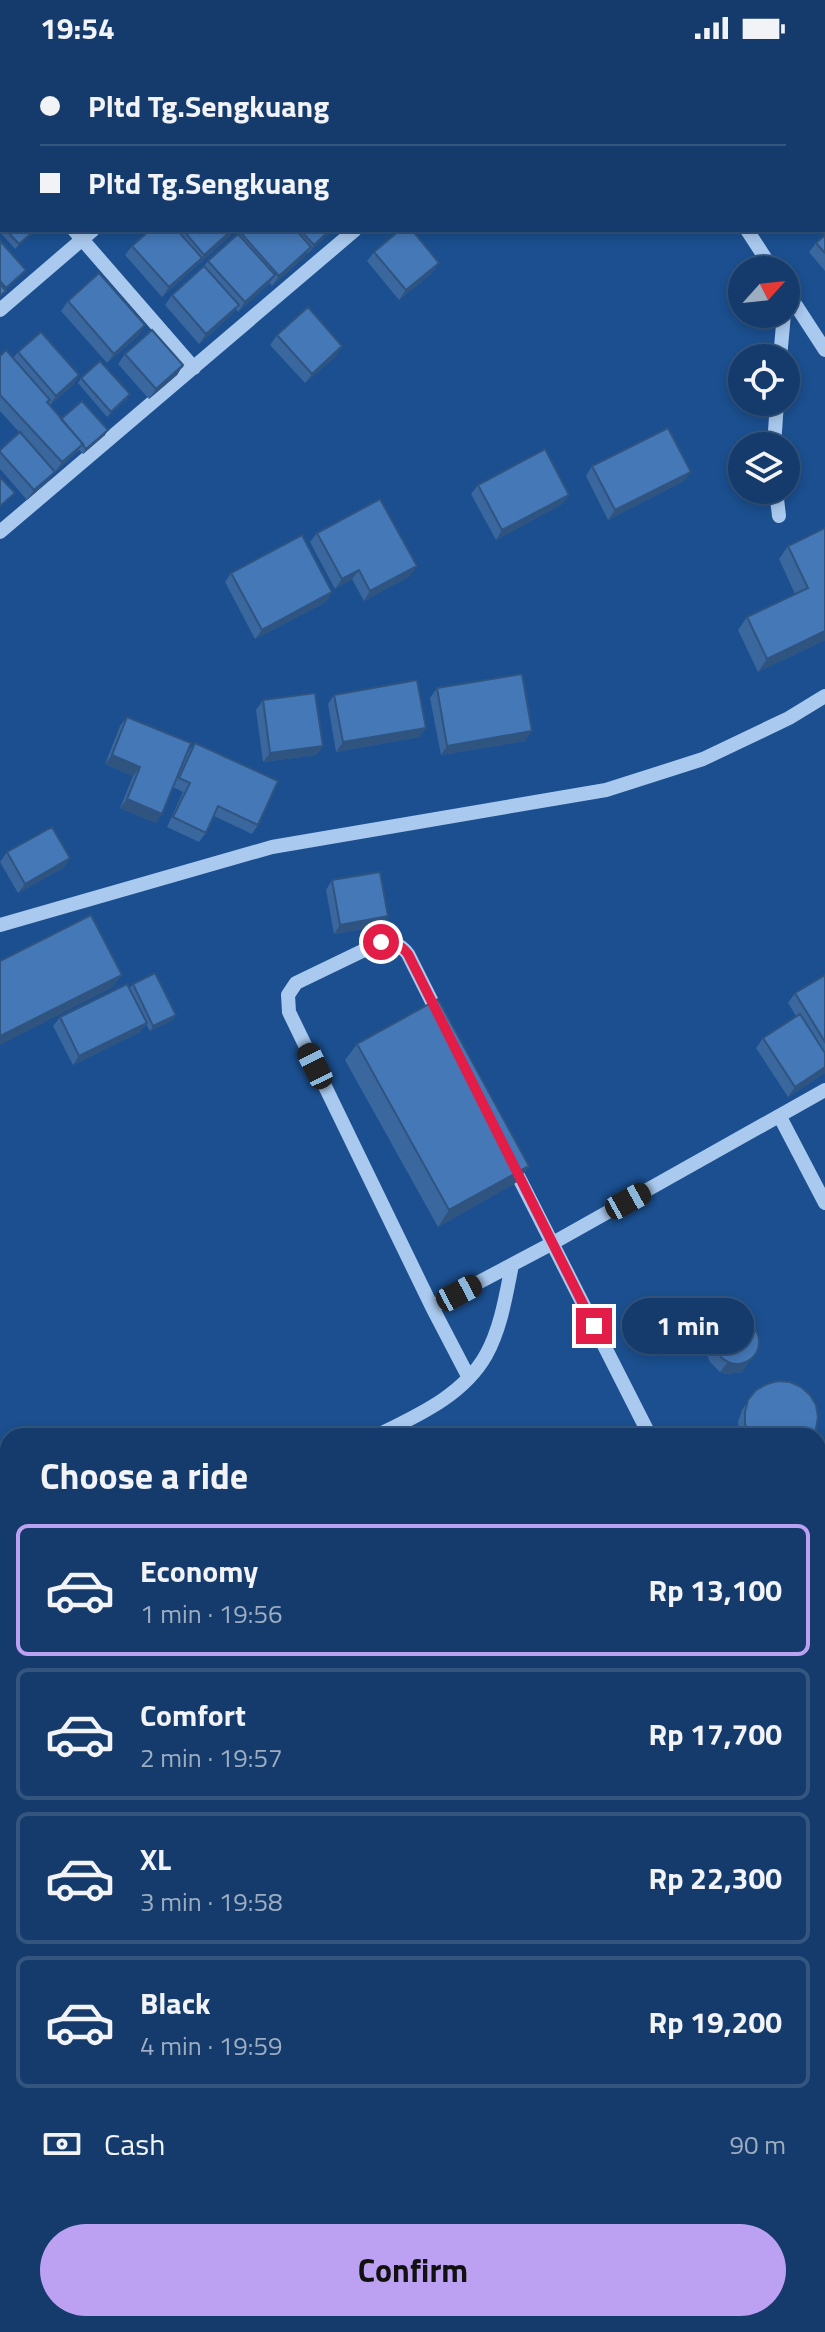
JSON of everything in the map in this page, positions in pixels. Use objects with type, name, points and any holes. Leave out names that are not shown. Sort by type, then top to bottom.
[{"type":"street","points":[[0,532],[353,232]]},
{"type":"street","points":[[748,232],[764,256]]},
{"type":"street","points":[[0,310],[83,233],[194,368]]},
{"type":"street","points":[[800,312],[825,350]]},
{"type":"street","points":[[778,504],[779,516]]},
{"type":"street","points":[[0,925],[272,847],[606,790],[703,759],[789,718],[825,696]]},
{"type":"street","points":[[449,1037],[408,954],[392,942],[381,942],[296,983],[288,995],[289,1012],[469,1378]]},
{"type":"street","points":[[432,1307],[825,1090]]},
{"type":"street","points":[[780,1117],[825,1203]]},
{"type":"street","points":[[504,1147],[646,1428]]},
{"type":"street","points":[[391,1428],[440,1401],[469,1378],[485,1356],[495,1334],[512,1265]]},
{"type":"building","points":[[8,232],[33,232],[19,244]]},
{"type":"building","points":[[148,232],[179,232],[202,258],[169,287],[132,246]]},
{"type":"building","points":[[185,232],[230,232],[204,255]]},
{"type":"building","points":[[298,232],[311,247],[279,276],[241,233]]},
{"type":"building","points":[[302,232],[328,232],[314,245]]},
{"type":"building","points":[[398,232],[414,232],[439,263],[406,290],[374,252]]},
{"type":"building","points":[[238,234],[275,275],[245,302],[208,261]]},
{"type":"building","points":[[825,235],[825,253],[816,243]]},
{"type":"building","points":[[0,241],[26,270],[6,288],[0,281]]},
{"type":"building","points":[[204,266],[239,305],[206,334],[172,295]]},
{"type":"building","points":[[99,273],[145,325],[114,354],[68,301]]},
{"type":"building","points":[[308,307],[342,346],[312,374],[277,335]]},
{"type":"building","points":[[152,330],[183,365],[156,389],[125,354]]},
{"type":"building","points":[[41,332],[79,375],[56,396],[18,352]]},
{"type":"building","points":[[6,350],[83,444],[62,462],[0,395],[0,356]]},
{"type":"building","points":[[100,361],[130,394],[111,412],[81,378]]},
{"type":"building","points":[[82,401],[108,430],[86,449],[61,419]]},
{"type":"building","points":[[668,428],[691,472],[615,510],[592,466]]},
{"type":"building","points":[[20,432],[55,472],[34,490],[0,452]]},
{"type":"building","points":[[545,449],[569,495],[502,530],[478,485]]},
{"type":"building","points":[[0,477],[15,493],[0,506]]},
{"type":"building","points":[[380,499],[417,566],[370,591],[359,570],[342,579],[317,533]]},
{"type":"building","points":[[825,528],[825,631],[767,659],[747,617],[808,588],[788,546]]},
{"type":"building","points":[[302,535],[332,592],[262,630],[231,573]]},
{"type":"building","points":[[522,674],[532,731],[447,746],[437,688]]},
{"type":"building","points":[[417,680],[426,728],[343,742],[334,695]]},
{"type":"building","points":[[315,693],[323,746],[270,753],[263,700]]},
{"type":"building","points":[[127,717],[191,743],[162,814],[127,799],[140,767],[112,755]]},
{"type":"building","points":[[195,743],[278,781],[258,825],[218,806],[206,833],[173,817],[190,783],[179,778]]},
{"type":"building","points":[[52,827],[70,858],[25,884],[7,852]]},
{"type":"building","points":[[380,872],[388,916],[340,925],[332,880]]},
{"type":"building","points":[[91,915],[122,975],[0,1036],[0,961]]},
{"type":"building","points":[[155,973],[176,1015],[153,1026],[133,984]]},
{"type":"building","points":[[825,975],[825,1042],[795,993]]},
{"type":"building","points":[[127,984],[147,1023],[79,1056],[60,1017]]},
{"type":"building","points":[[438,999],[529,1166],[449,1210],[357,1044]]},
{"type":"building","points":[[800,1014],[825,1053],[825,1067],[795,1087],[763,1038]]},
{"type":"building","points":[[737,1320],[753,1326],[759,1342],[753,1358],[737,1364],[721,1358],[715,1342],[721,1326]]},
{"type":"building","points":[[790,1382],[810,1395],[816,1405],[816,1428],[746,1428],[748,1400],[756,1390],[767,1384]]},
{"type":"route","points":[[381,942],[392,942],[408,954],[594,1326]]}]
